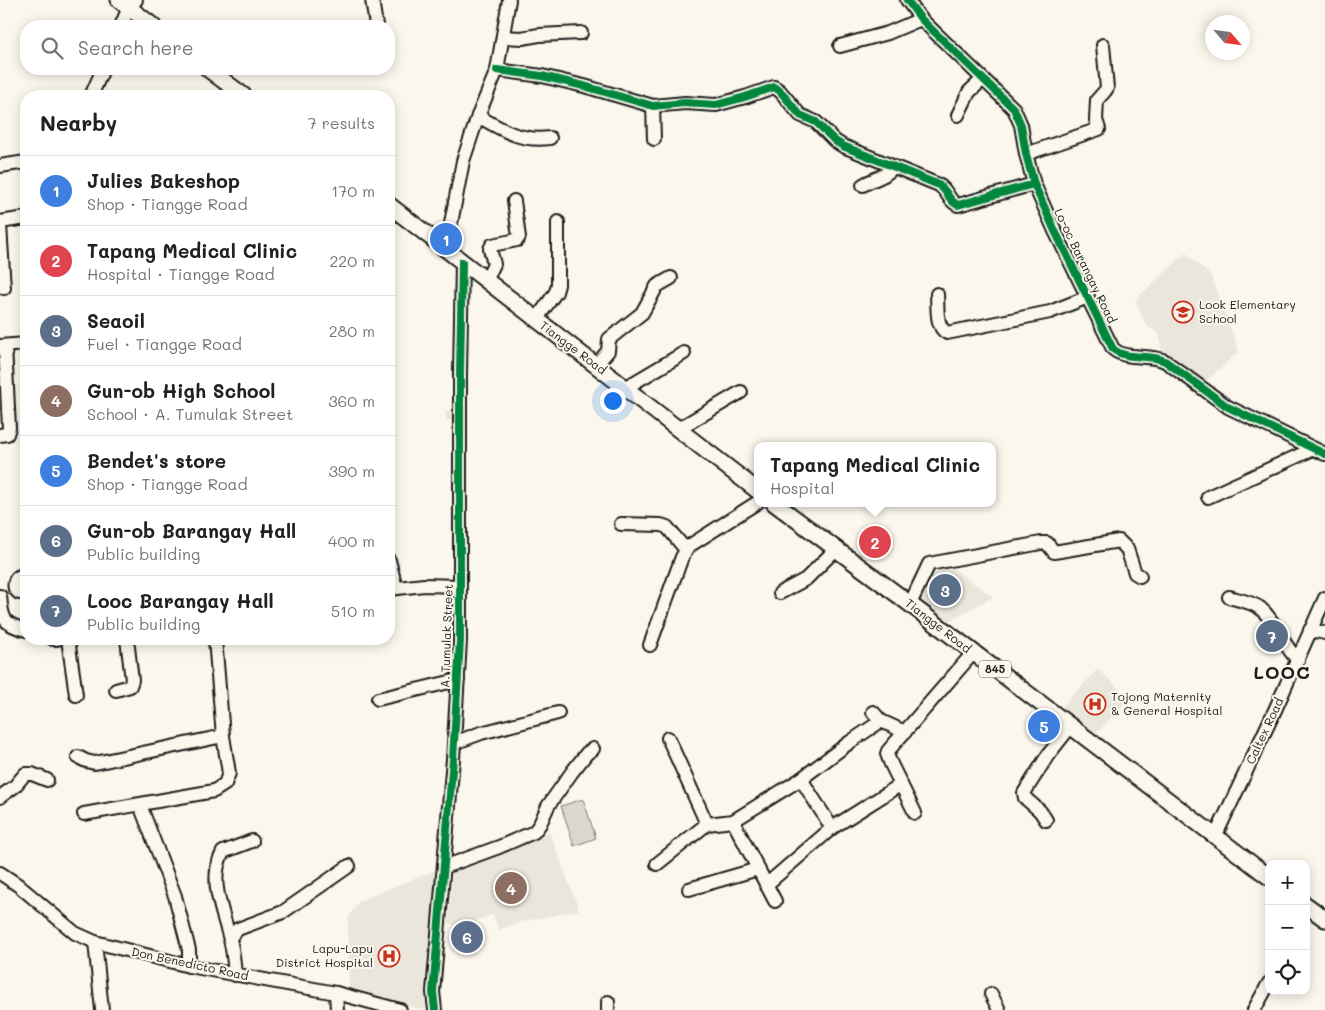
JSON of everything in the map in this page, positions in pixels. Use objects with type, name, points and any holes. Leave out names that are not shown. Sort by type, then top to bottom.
[{"type":"main road","points":[[128,2],[147,20]]},
{"type":"main road","points":[[216,75],[236,90]]},
{"type":"main road","name":"Tiangge Road","points":[[395,210],[754,488]]},
{"type":"main road","name":"Tiangge Road","points":[[779,507],[1265,874]]},
{"type":"main road","points":[[1310,908],[1325,920]]},
{"type":"street","points":[[372,0],[375,20]]},
{"type":"street","points":[[446,249],[463,161],[478,116],[498,70],[509,0]]},
{"type":"street","name":"Lo-oc Barangay Road","points":[[907,0],[921,19],[1014,110],[1019,118],[1034,184],[1113,349],[1122,355],[1156,357],[1166,361],[1228,407],[1319,452]]},
{"type":"street","points":[[123,20],[128,2]]},
{"type":"street","points":[[840,46],[888,33],[921,19]]},
{"type":"street","points":[[503,37],[522,38],[539,35],[581,34]]},
{"type":"street","points":[[1026,154],[1099,129],[1096,120],[1097,100],[1107,88],[1103,45]]},
{"type":"street","points":[[498,70],[542,76],[653,106],[684,103],[716,104],[774,87],[780,91],[800,114],[816,122],[835,141],[939,185],[946,190],[954,203],[958,205],[1034,184]]},
{"type":"street","points":[[93,90],[100,75]]},
{"type":"street","points":[[958,115],[969,92],[982,80]]},
{"type":"street","points":[[653,106],[654,139]]},
{"type":"street","points":[[478,116],[512,135],[541,140],[550,138]]},
{"type":"street","points":[[0,166],[20,163]]},
{"type":"street","points":[[863,185],[888,174],[893,167]]},
{"type":"street","points":[[486,281],[494,264],[490,249],[492,244],[517,240],[519,237],[514,201]]},
{"type":"street","points":[[4,288],[0,223],[20,219]]},
{"type":"street","points":[[536,320],[556,292],[558,286],[558,222]]},
{"type":"street","name":"A. Tumulak Street","points":[[435,1010],[433,992],[454,743],[460,641],[462,262]]},
{"type":"street","points":[[596,365],[608,351],[609,339],[642,313],[657,286],[671,278]]},
{"type":"street","points":[[937,294],[940,326],[947,333],[1050,312],[1088,297]]},
{"type":"street","points":[[0,436],[6,434],[9,428],[3,346],[20,345]]},
{"type":"street","points":[[625,388],[684,352]]},
{"type":"street","points":[[678,429],[741,392]]},
{"type":"street","points":[[1208,497],[1319,452]]},
{"type":"street","points":[[650,645],[686,550],[689,546],[754,505]]},
{"type":"street","points":[[621,524],[662,525],[667,527],[686,550]]},
{"type":"street","points":[[910,604],[928,565],[931,563],[1041,543],[1047,543],[1054,552],[1119,541],[1127,549],[1135,573],[1140,576]]},
{"type":"street","points":[[780,593],[806,579],[836,549]]},
{"type":"street","points":[[20,577],[16,578],[14,583],[14,589],[20,593]]},
{"type":"street","points":[[395,589],[424,585],[460,586]]},
{"type":"street","points":[[0,596],[1,610],[5,622],[20,628]]},
{"type":"street","points":[[1230,596],[1260,608],[1298,660]]},
{"type":"street","name":"Caltex Road","points":[[1215,837],[1325,598]]},
{"type":"street","points":[[1310,630],[1325,633]]},
{"type":"street","points":[[69,645],[76,695]]},
{"type":"street","points":[[116,690],[130,686],[132,680],[128,645]]},
{"type":"street","points":[[84,814],[214,791],[225,784],[229,773],[223,736],[215,645]]},
{"type":"street","points":[[916,812],[900,785],[887,754],[888,751],[918,714],[973,653]]},
{"type":"street","points":[[378,698],[458,680]]},
{"type":"street","points":[[454,743],[482,733],[558,713]]},
{"type":"street","points":[[657,864],[707,824],[733,821],[801,779],[850,742],[877,717],[905,732]]},
{"type":"street","points":[[1046,820],[1040,811],[1024,796],[1048,755],[1070,727]]},
{"type":"street","points":[[78,757],[95,763],[223,736]]},
{"type":"street","points":[[668,738],[707,824]]},
{"type":"street","points":[[444,867],[534,832],[548,806],[572,772],[587,753],[593,749]]},
{"type":"street","points":[[0,797],[15,786],[25,774],[32,774],[47,780]]},
{"type":"street","points":[[801,779],[832,828]]},
{"type":"street","points":[[766,885],[832,828],[900,785]]},
{"type":"street","points":[[140,805],[174,896],[189,950],[189,966]]},
{"type":"street","points":[[733,821],[775,901]]},
{"type":"street","points":[[235,975],[230,937],[220,909],[216,868],[222,852],[252,841]]},
{"type":"street","points":[[230,937],[238,929],[283,912],[349,866]]},
{"type":"street","points":[[689,889],[758,869]]},
{"type":"street","name":"Don Benedicto Road","points":[[0,873],[18,885],[75,933],[95,942],[189,966],[336,994],[400,1010]]},
{"type":"street","points":[[95,942],[102,1010]]},
{"type":"street","points":[[1254,1010],[1265,990]]},
{"type":"street","points":[[336,994],[337,1010]]},
{"type":"street","points":[[991,994],[999,1010]]},
{"type":"shaded area","name":"Look Elementary School","points":[[1186,253],[1211,276],[1239,351],[1204,383],[1161,355],[1160,335],[1146,325],[1135,300]]},
{"type":"shaded area","points":[[455,410],[456,427],[451,428],[451,420],[446,420],[445,412]]},
{"type":"shaded area","points":[[944,562],[993,597],[945,623],[914,600],[930,565]]},
{"type":"shaded area","name":"Tojong Maternity & General Hospital","points":[[1098,669],[1129,698],[1092,738],[1060,709]]},
{"type":"shaded area","points":[[583,799],[596,838],[574,846],[561,806]]},
{"type":"shaded area","points":[[549,831],[579,910],[521,922],[499,930],[493,915],[459,925],[448,924],[453,866]]},
{"type":"shaded area","name":"Lapu-Lapu District Hospital","points":[[438,869],[425,1010],[349,992],[348,919],[359,901]]},
{"type":"cycle path","points":[[907,0],[921,19],[1014,109],[1021,125],[1034,184],[1113,349],[1125,355],[1152,357],[1165,361],[1228,407],[1325,454]]},
{"type":"cycle path","points":[[497,70],[542,76],[653,106],[685,103],[716,105],[774,87],[780,91],[800,115],[816,122],[835,141],[939,185],[952,201],[958,205],[1034,184]]},
{"type":"cycle path","points":[[435,1010],[433,992],[453,759],[460,641],[462,262]]},
{"type":"place","name":"Julies Bakeshop","points":[[446,239]]},
{"type":"place","name":"Look Elementary School","points":[[1183,312]]},
{"type":"place","name":"Tapang Medical Clinic","points":[[875,542]]},
{"type":"place","name":"Seaoil","points":[[945,590]]},
{"type":"place","name":"Looc Barangay Hall","points":[[1272,636]]},
{"type":"place","name":"Tojong Maternity & General Hospital","points":[[1095,704]]},
{"type":"place","name":"Bendet's store","points":[[1044,726]]},
{"type":"place","name":"Gun-ob High School","points":[[511,888]]},
{"type":"place","name":"Gun-ob Barangay Hall","points":[[467,937]]},
{"type":"place","name":"Lapu-Lapu District Hospital","points":[[389,956]]},
{"type":"district","name":"LOOC","points":[[1282,673]]}]
